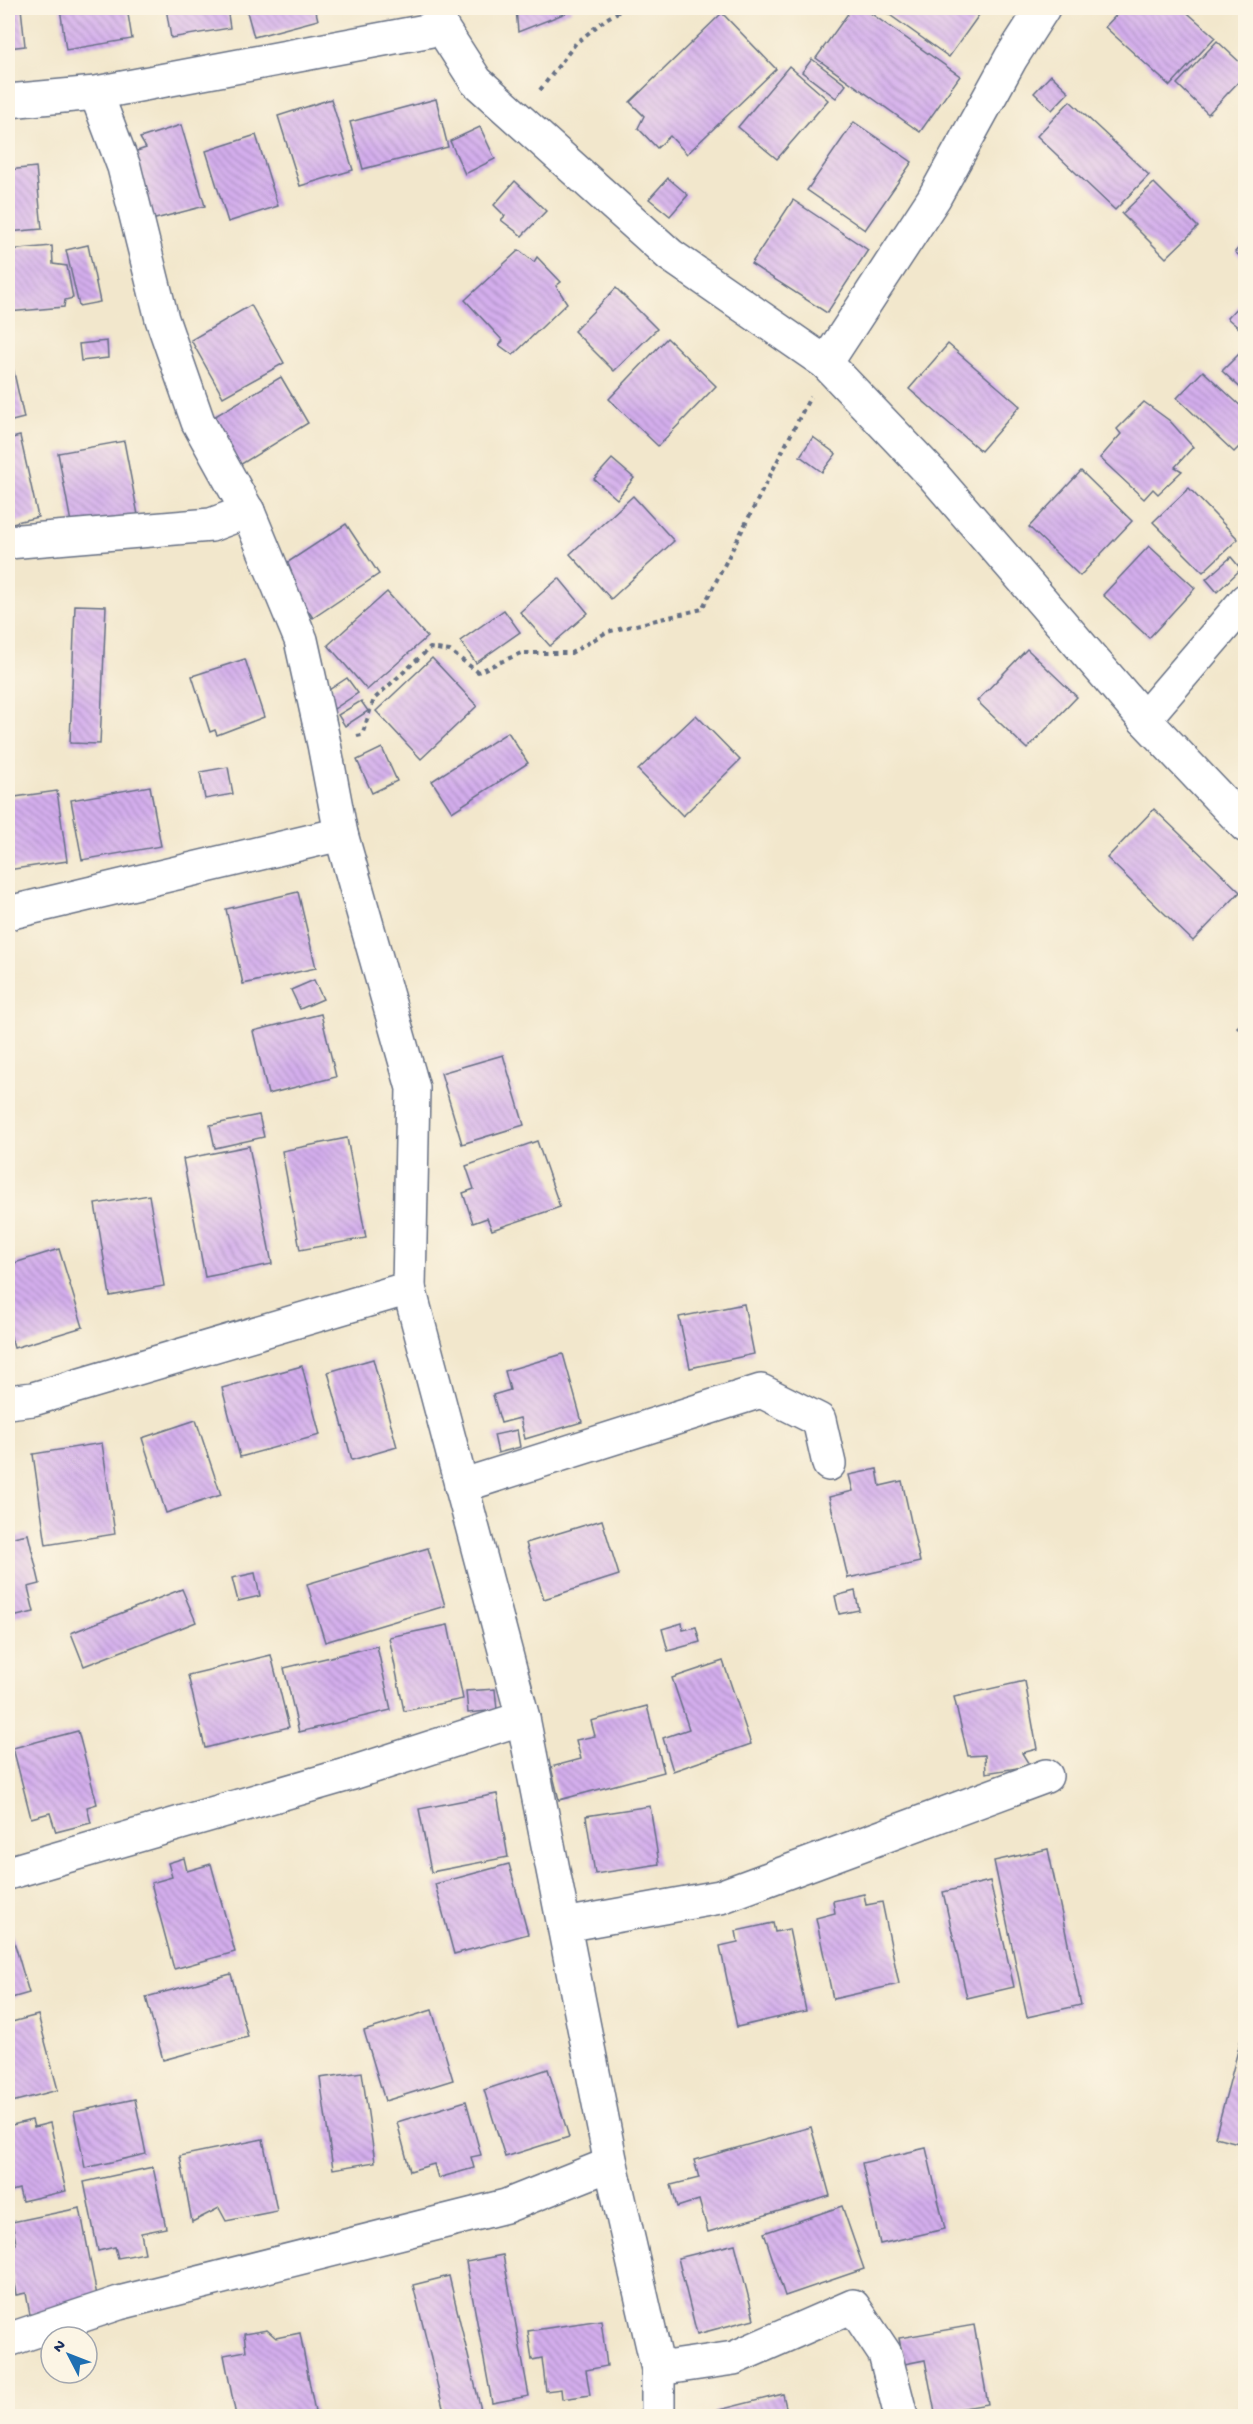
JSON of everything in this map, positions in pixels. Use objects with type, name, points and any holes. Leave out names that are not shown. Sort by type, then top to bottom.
[{"type":"street","points":[[826,363],[934,198],[1041,8]]},
{"type":"street","points":[[8,101],[96,93],[440,18],[476,81],[669,255],[826,363],[932,474],[1144,719],[1245,826]]},
{"type":"street","points":[[96,93],[124,167],[162,319],[198,422],[248,511],[301,640],[341,834],[413,1088],[408,1288],[523,1718],[611,2164],[658,2369],[658,2416]]},
{"type":"street","points":[[8,542],[211,525],[248,511]]},
{"type":"street","points":[[1144,719],[1245,600]]},
{"type":"street","points":[[8,913],[341,834]]},
{"type":"street","points":[[8,1402],[33,1399],[408,1288]]},
{"type":"street","points":[[461,1486],[761,1391],[819,1419],[829,1464]]},
{"type":"street","points":[[8,1873],[349,1774],[523,1718]]},
{"type":"street","points":[[564,1925],[720,1897],[1046,1776]]},
{"type":"street","points":[[8,2340],[119,2303],[506,2206],[611,2164]]},
{"type":"street","points":[[658,2369],[734,2358],[853,2306],[885,2354],[901,2416]]},
{"type":"path","points":[[504,107],[542,90],[576,43],[624,8]]},
{"type":"path","points":[[324,744],[362,735],[374,699],[430,648],[450,651],[478,672],[521,653],[571,653],[606,632],[702,609],[826,363]]},
{"type":"building","points":[[8,8],[21,8],[25,46],[8,48]]},
{"type":"building","points":[[60,8],[127,8],[132,39],[66,50]]},
{"type":"building","points":[[166,8],[227,8],[230,28],[171,38]]},
{"type":"building","points":[[246,8],[315,8],[318,20],[254,37]]},
{"type":"building","points":[[516,8],[571,8],[571,11],[518,32]]},
{"type":"building","points":[[852,8],[863,8],[960,76],[920,132],[816,58]]},
{"type":"building","points":[[880,8],[984,8],[949,57]]},
{"type":"building","points":[[1123,8],[1182,8],[1215,37],[1170,86],[1105,27]]},
{"type":"building","points":[[722,13],[776,69],[687,154],[670,136],[657,148],[638,128],[644,116],[630,102]]},
{"type":"building","points":[[1217,41],[1246,68],[1246,74],[1208,114],[1177,84]]},
{"type":"building","points":[[812,59],[846,85],[836,98],[802,72]]},
{"type":"building","points":[[789,66],[828,100],[777,159],[738,127]]},
{"type":"building","points":[[1051,75],[1069,92],[1052,110],[1034,93]]},
{"type":"building","points":[[331,99],[353,170],[300,186],[278,116]]},
{"type":"building","points":[[436,99],[448,147],[363,169],[350,122]]},
{"type":"building","points":[[1070,101],[1149,175],[1115,210],[1037,136]]},
{"type":"building","points":[[854,122],[912,162],[865,230],[807,190]]},
{"type":"building","points":[[181,125],[205,206],[136,224],[116,158],[146,148],[140,138]]},
{"type":"building","points":[[480,127],[495,159],[465,174],[450,141]]},
{"type":"building","points":[[256,135],[278,206],[228,222],[206,151]]},
{"type":"building","points":[[36,167],[42,229],[8,232],[8,170]]},
{"type":"building","points":[[668,178],[688,195],[670,216],[649,199]]},
{"type":"building","points":[[515,181],[546,211],[522,236],[501,220],[505,216],[494,205]]},
{"type":"building","points":[[1154,183],[1198,227],[1166,258],[1122,214]]},
{"type":"building","points":[[793,200],[868,250],[827,313],[751,264]]},
{"type":"building","points":[[1246,240],[1246,262],[1235,252]]},
{"type":"building","points":[[88,245],[100,302],[79,306],[66,250]]},
{"type":"building","points":[[52,246],[53,264],[67,266],[73,298],[65,300],[64,307],[8,312],[8,250]]},
{"type":"building","points":[[519,250],[534,262],[537,257],[561,282],[556,286],[567,303],[513,355],[499,345],[503,341],[465,300]]},
{"type":"building","points":[[616,288],[657,329],[614,371],[574,331]]},
{"type":"building","points":[[1246,298],[1246,334],[1227,318]]},
{"type":"building","points":[[251,305],[284,363],[223,397],[191,340]]},
{"type":"building","points":[[667,338],[716,386],[658,446],[609,399]]},
{"type":"building","points":[[107,341],[108,358],[81,361],[79,344]]},
{"type":"building","points":[[948,344],[1020,406],[981,451],[909,389]]},
{"type":"building","points":[[1246,347],[1246,393],[1222,371]]},
{"type":"building","points":[[8,351],[24,418],[8,422]]},
{"type":"building","points":[[1203,371],[1246,411],[1246,440],[1234,452],[1177,398]]},
{"type":"building","points":[[281,377],[308,423],[235,468],[207,421]]},
{"type":"building","points":[[1144,402],[1170,421],[1193,447],[1175,467],[1182,471],[1158,494],[1153,489],[1144,499],[1100,458],[1121,434],[1117,429]]},
{"type":"building","points":[[20,436],[38,517],[8,524],[8,439]]},
{"type":"building","points":[[813,437],[836,454],[822,472],[800,456]]},
{"type":"building","points":[[124,441],[138,515],[72,528],[58,453]]},
{"type":"building","points":[[612,459],[634,478],[617,499],[594,479]]},
{"type":"building","points":[[1081,471],[1132,521],[1080,576],[1029,527]]},
{"type":"building","points":[[1189,488],[1238,539],[1203,572],[1153,522]]},
{"type":"building","points":[[633,496],[674,541],[611,599],[570,554]]},
{"type":"building","points":[[346,524],[379,574],[313,618],[279,568]]},
{"type":"building","points":[[1149,546],[1195,588],[1149,638],[1103,595]]},
{"type":"building","points":[[1231,557],[1241,569],[1217,592],[1206,579]]},
{"type":"building","points":[[559,578],[588,613],[550,646],[520,612]]},
{"type":"building","points":[[387,592],[427,637],[367,690],[328,645]]},
{"type":"building","points":[[75,605],[106,606],[100,744],[70,743]]},
{"type":"building","points":[[504,610],[520,632],[476,663],[460,641]]},
{"type":"building","points":[[1027,649],[1077,697],[1027,749],[977,701]]},
{"type":"building","points":[[432,658],[477,706],[421,759],[376,711]]},
{"type":"building","points":[[245,659],[264,717],[217,735],[215,730],[210,732],[192,676]]},
{"type":"building","points":[[347,678],[358,693],[334,709],[323,694]]},
{"type":"building","points":[[361,701],[368,711],[345,726],[338,715]]},
{"type":"building","points":[[696,715],[740,760],[683,816],[638,770]]},
{"type":"building","points":[[508,732],[528,763],[452,812],[432,781]]},
{"type":"building","points":[[382,748],[397,781],[372,793],[357,760]]},
{"type":"building","points":[[228,767],[233,794],[205,799],[200,772]]},
{"type":"building","points":[[150,786],[161,846],[82,860],[71,800]]},
{"type":"building","points":[[57,791],[67,861],[8,870],[8,798]]},
{"type":"building","points":[[1154,809],[1240,892],[1193,941],[1107,858]]},
{"type":"building","points":[[298,892],[316,968],[243,984],[226,909]]},
{"type":"building","points":[[314,980],[323,999],[300,1009],[291,990]]},
{"type":"building","points":[[321,1014],[336,1077],[268,1094],[253,1031]]},
{"type":"building","points":[[1246,1019],[1246,1036],[1237,1027]]},
{"type":"building","points":[[503,1055],[524,1125],[462,1144],[441,1073]]},
{"type":"building","points":[[259,1115],[264,1137],[215,1148],[210,1125]]},
{"type":"building","points":[[347,1138],[366,1238],[300,1250],[282,1151]]},
{"type":"building","points":[[537,1141],[560,1207],[492,1230],[487,1218],[473,1223],[463,1193],[474,1189],[466,1166]]},
{"type":"building","points":[[249,1146],[272,1264],[205,1277],[183,1159]]},
{"type":"building","points":[[149,1195],[164,1286],[110,1296],[95,1204]]},
{"type":"building","points":[[59,1249],[83,1327],[14,1348],[8,1327],[8,1265]]},
{"type":"building","points":[[744,1304],[754,1354],[690,1368],[679,1317]]},
{"type":"building","points":[[563,1354],[582,1422],[525,1439],[520,1418],[501,1423],[493,1395],[510,1390],[505,1371]]},
{"type":"building","points":[[373,1359],[397,1447],[352,1460],[328,1372]]},
{"type":"building","points":[[302,1366],[320,1435],[240,1457],[222,1388]]},
{"type":"building","points":[[196,1420],[221,1495],[166,1513],[142,1438]]},
{"type":"building","points":[[517,1430],[520,1447],[498,1453],[494,1435]]},
{"type":"building","points":[[102,1443],[115,1534],[46,1545],[33,1454]]},
{"type":"building","points":[[877,1469],[880,1486],[902,1481],[920,1562],[848,1578],[829,1497],[853,1491],[849,1475]]},
{"type":"building","points":[[602,1520],[619,1575],[544,1599],[526,1543]]},
{"type":"building","points":[[28,1534],[40,1584],[28,1587],[34,1612],[8,1618],[8,1538]]},
{"type":"building","points":[[428,1548],[445,1606],[325,1642],[307,1584]]},
{"type":"building","points":[[255,1573],[260,1596],[238,1601],[232,1578]]},
{"type":"building","points":[[182,1589],[196,1622],[84,1666],[71,1633]]},
{"type":"building","points":[[855,1591],[859,1610],[839,1614],[835,1596]]},
{"type":"building","points":[[682,1623],[683,1630],[696,1627],[700,1642],[668,1651],[662,1629]]},
{"type":"building","points":[[448,1625],[463,1699],[404,1711],[389,1637]]},
{"type":"building","points":[[377,1646],[391,1710],[299,1732],[284,1668]]},
{"type":"building","points":[[271,1655],[289,1727],[205,1748],[188,1675]]},
{"type":"building","points":[[723,1661],[751,1744],[673,1771],[663,1738],[689,1729],[672,1678]]},
{"type":"building","points":[[1025,1681],[1037,1749],[1022,1753],[1030,1766],[986,1773],[985,1755],[968,1756],[954,1697]]},
{"type":"building","points":[[495,1689],[497,1710],[468,1713],[466,1691]]},
{"type":"building","points":[[647,1706],[664,1772],[559,1800],[551,1767],[581,1759],[576,1740],[595,1736],[591,1721]]},
{"type":"building","points":[[78,1731],[97,1804],[87,1807],[91,1823],[56,1832],[50,1813],[31,1818],[13,1748]]},
{"type":"building","points":[[497,1794],[508,1857],[431,1872],[419,1809]]},
{"type":"building","points":[[650,1806],[659,1864],[595,1874],[586,1816]]},
{"type":"building","points":[[1048,1849],[1081,2005],[1027,2017],[994,1861]]},
{"type":"building","points":[[184,1858],[187,1871],[211,1864],[235,1952],[174,1969],[151,1883],[172,1877],[168,1863]]},
{"type":"building","points":[[509,1864],[528,1934],[454,1954],[435,1884]]},
{"type":"building","points":[[990,1881],[1014,1987],[967,1998],[943,1892]]},
{"type":"building","points":[[864,1894],[866,1905],[882,1902],[899,1984],[833,1999],[816,1918],[835,1913],[833,1901]]},
{"type":"building","points":[[773,1923],[775,1932],[789,1929],[806,2011],[737,2027],[720,1946],[738,1942],[736,1931]]},
{"type":"building","points":[[11,1931],[29,1993],[8,1999],[8,1932]]},
{"type":"building","points":[[231,1974],[248,2037],[163,2060],[146,1997]]},
{"type":"building","points":[[432,2010],[453,2080],[385,2101],[364,2031]]},
{"type":"building","points":[[38,2015],[58,2090],[8,2103],[8,2023]]},
{"type":"building","points":[[1241,2039],[1246,2040],[1246,2145],[1215,2137]]},
{"type":"building","points":[[548,2069],[569,2137],[505,2157],[484,2090]]},
{"type":"building","points":[[362,2072],[375,2162],[333,2169],[320,2078]]},
{"type":"building","points":[[135,2099],[146,2154],[85,2168],[74,2112]]},
{"type":"building","points":[[466,2101],[481,2155],[471,2157],[474,2168],[438,2178],[434,2164],[410,2171],[397,2122]]},
{"type":"building","points":[[32,2120],[34,2127],[50,2123],[66,2191],[22,2201],[19,2189],[8,2192],[8,2126]]},
{"type":"building","points":[[811,2127],[830,2196],[708,2232],[699,2200],[677,2207],[671,2185],[699,2178],[694,2160]]},
{"type":"building","points":[[263,2139],[277,2211],[226,2221],[219,2208],[192,2222],[180,2156]]},
{"type":"building","points":[[926,2148],[945,2229],[880,2244],[862,2163]]},
{"type":"building","points":[[153,2167],[166,2228],[141,2233],[145,2253],[118,2258],[115,2247],[98,2251],[84,2182]]},
{"type":"building","points":[[842,2206],[864,2269],[785,2296],[764,2233]]},
{"type":"building","points":[[80,2208],[98,2301],[30,2315],[26,2293],[16,2295],[8,2250],[8,2246],[16,2244],[12,2222]]},
{"type":"building","points":[[735,2244],[754,2319],[697,2334],[678,2258]]},
{"type":"building","points":[[503,2255],[529,2396],[492,2403],[466,2262]]},
{"type":"building","points":[[449,2276],[481,2410],[445,2416],[413,2285]]},
{"type":"building","points":[[601,2320],[607,2366],[586,2370],[590,2395],[562,2399],[561,2389],[546,2391],[542,2358],[532,2360],[528,2331]]},
{"type":"building","points":[[974,2325],[988,2404],[935,2413],[925,2360],[904,2364],[899,2338]]},
{"type":"building","points":[[267,2330],[276,2338],[300,2333],[315,2412],[289,2416],[236,2416],[224,2355],[246,2351],[244,2334]]},
{"type":"building","points":[[783,2394],[788,2416],[716,2416],[715,2411]]}]
